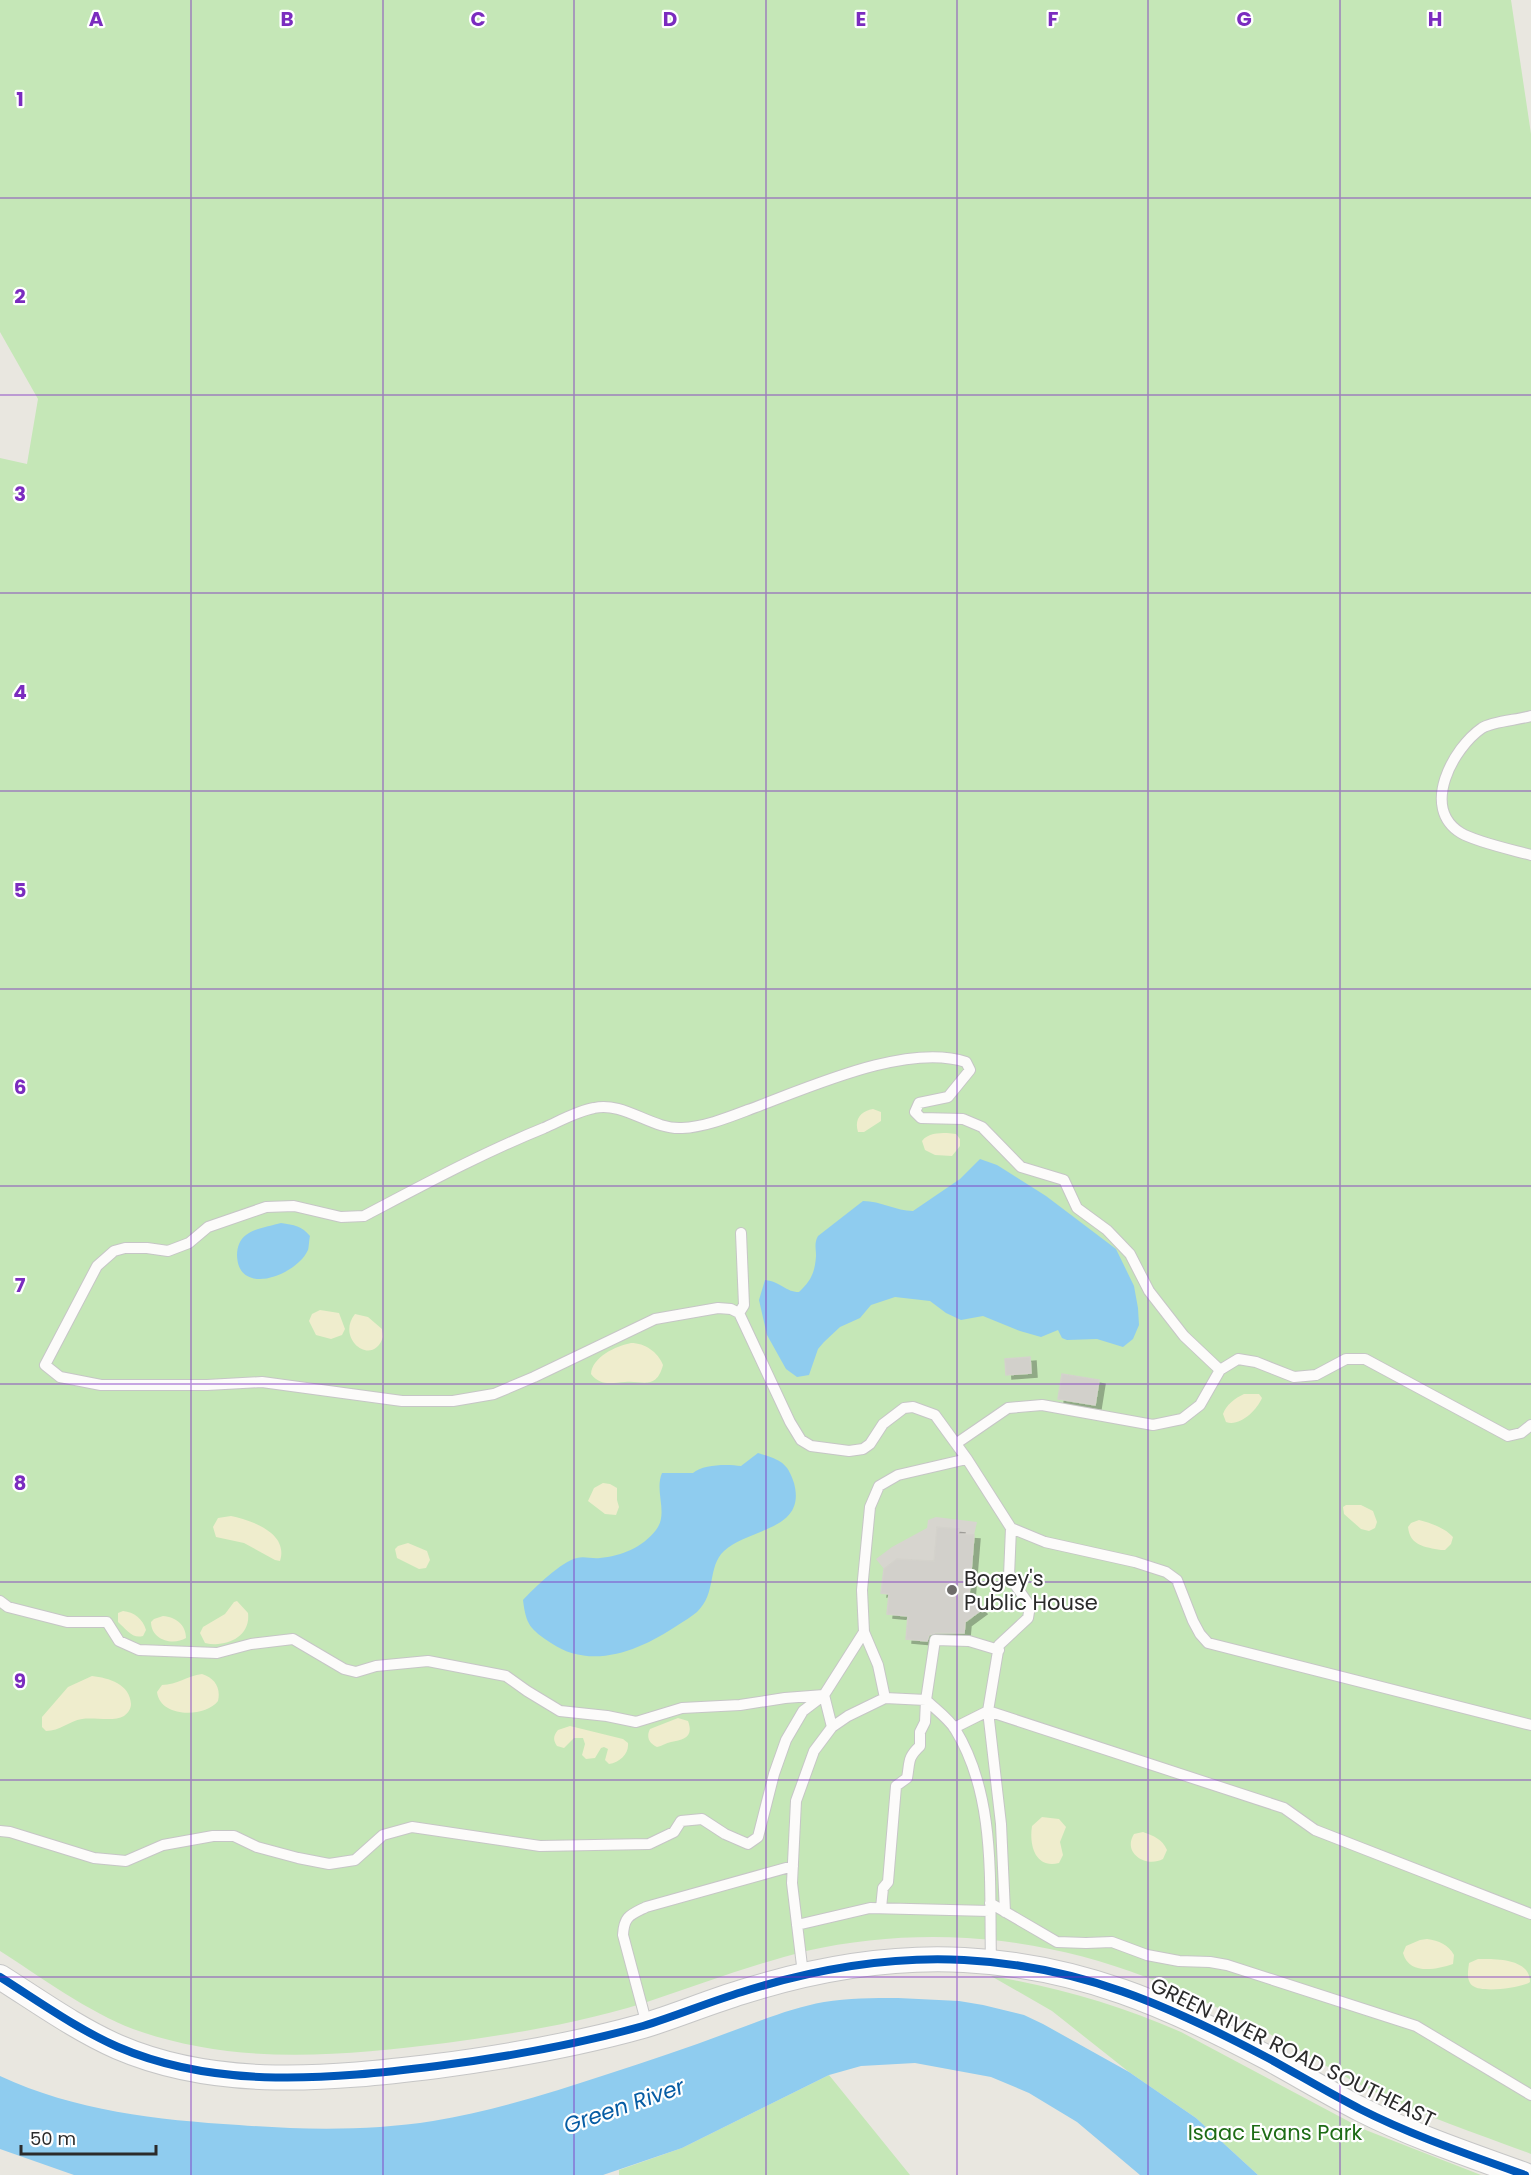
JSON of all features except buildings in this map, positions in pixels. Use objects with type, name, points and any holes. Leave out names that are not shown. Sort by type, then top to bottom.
[{"type":"street","name":"GREEN RIVER ROAD SOUTHEAST","points":[[0,1977],[118,2047],[165,2062],[242,2076],[295,2078],[411,2069],[545,2050],[646,2025],[741,1992],[803,1974],[842,1966],[903,1959],[991,1961],[1050,1969],[1127,1992],[1198,2022],[1365,2112],[1421,2136],[1525,2175]]},
{"type":"lane","points":[[1531,716],[1484,726],[1464,743],[1450,766],[1442,787],[1444,807],[1449,822],[1461,833],[1531,855]]},
{"type":"lane","points":[[1005,1912],[1001,1824],[988,1711],[999,1645],[1028,1618],[1030,1606],[1010,1576],[1011,1528],[957,1443],[935,1415],[913,1407],[904,1408],[883,1424],[870,1444],[863,1449],[849,1451],[811,1446],[801,1440],[790,1422],[740,1313],[731,1309],[718,1308],[655,1319],[494,1394],[453,1401],[402,1401],[261,1382],[207,1385],[101,1385],[60,1377],[45,1365],[97,1266],[114,1251],[125,1248],[147,1248],[168,1251],[189,1243],[208,1227],[266,1207],[294,1206],[341,1217],[364,1216],[515,1140],[593,1108],[607,1106],[680,1128],[697,1126],[728,1118],[864,1068],[905,1059],[934,1056],[950,1057],[966,1062],[970,1070],[948,1096],[919,1103],[915,1112],[921,1118],[963,1119],[982,1126],[1022,1167],[1064,1180],[1077,1208],[1107,1230],[1130,1254],[1149,1291],[1184,1336],[1220,1370]]},
{"type":"lane","points":[[740,1313],[744,1305],[741,1233]]},
{"type":"lane","points":[[957,1443],[1008,1408],[1042,1405],[1153,1425],[1182,1419],[1200,1405],[1220,1370],[1238,1359],[1256,1362],[1294,1377],[1316,1375],[1346,1359],[1365,1359],[1508,1436],[1521,1433],[1531,1425]]},
{"type":"lane","points":[[885,1698],[878,1665],[864,1632],[862,1590],[870,1507],[879,1486],[898,1475],[967,1459]]},
{"type":"lane","points":[[1011,1528],[1045,1542],[1135,1562],[1166,1572],[1177,1580],[1193,1621],[1208,1642],[1531,1725]]},
{"type":"lane","points":[[0,1601],[8,1607],[67,1622],[107,1622],[119,1641],[139,1650],[217,1653],[251,1644],[293,1639],[344,1669],[356,1672],[376,1666],[429,1661],[506,1676],[560,1711],[636,1722],[682,1708],[740,1705],[824,1695]]},
{"type":"lane","points":[[0,1831],[10,1832],[93,1858],[126,1861],[163,1845],[213,1836],[234,1836],[257,1847],[329,1864],[355,1860],[383,1835],[412,1827],[540,1846],[649,1844],[674,1832],[681,1821],[702,1819],[725,1834],[748,1844],[758,1837],[774,1774],[786,1740],[803,1711],[824,1695],[864,1632]]},
{"type":"lane","points":[[881,1908],[883,1888],[888,1882],[896,1786],[907,1778],[911,1754],[920,1746],[920,1732],[926,1722],[926,1700],[935,1640],[969,1641],[999,1650]]},
{"type":"lane","points":[[824,1695],[832,1727]]},
{"type":"lane","points":[[803,1974],[792,1883],[796,1801],[813,1751],[832,1727],[848,1716],[885,1698],[926,1700],[954,1728],[977,1777],[988,1838],[991,1961]]},
{"type":"lane","points":[[954,1728],[988,1711],[1284,1808],[1315,1830],[1531,1914]]},
{"type":"lane","points":[[646,2025],[623,1935],[623,1923],[630,1915],[646,1908],[793,1866]]},
{"type":"lane","points":[[797,1925],[870,1908],[990,1907],[1005,1912],[1057,1942],[1112,1942],[1147,1955],[1179,1961],[1227,1965],[1416,2026],[1531,2095]]},
{"type":"green space","points":[[0,0],[1511,0],[1531,134],[1531,2154],[1392,2100],[1349,2079],[1243,2020],[1167,1985],[1091,1959],[1010,1942],[927,1937],[846,1943],[785,1957],[644,2003],[546,2027],[406,2048],[288,2055],[210,2049],[172,2041],[133,2029],[82,2004],[0,1951],[0,458],[27,464],[38,399],[0,332]]},
{"type":"green space","name":"Isaac Evans Park","points":[[991,1976],[1087,1998],[1158,2022],[1363,2129],[1481,2175],[1258,2175],[1196,2118],[1129,2072],[1052,2011]]},
{"type":"green space","points":[[829,2075],[910,2175],[619,2175],[619,2170],[682,2148]]},
{"type":"sand","points":[[873,1109],[881,1112],[881,1121],[864,1132],[858,1132],[857,1123],[860,1116]]},
{"type":"sand","points":[[933,1134],[956,1134],[960,1139],[960,1146],[952,1156],[935,1155],[925,1150],[922,1141],[924,1138]]},
{"type":"sand","points":[[320,1310],[339,1313],[345,1329],[342,1335],[331,1339],[316,1335],[309,1321],[312,1314]]},
{"type":"sand","points":[[355,1314],[368,1317],[382,1329],[383,1337],[378,1346],[372,1350],[364,1350],[352,1340],[350,1323]]},
{"type":"sand","points":[[631,1343],[646,1347],[658,1356],[663,1365],[656,1378],[648,1382],[606,1383],[594,1378],[591,1374],[592,1368],[600,1358],[612,1350]]},
{"type":"sand","points":[[1244,1394],[1259,1394],[1262,1398],[1256,1408],[1242,1420],[1226,1422],[1223,1414],[1226,1408]]},
{"type":"sand","points":[[603,1483],[617,1488],[619,1507],[616,1515],[605,1514],[588,1501],[594,1488]]},
{"type":"sand","points":[[1361,1505],[1373,1511],[1377,1522],[1375,1528],[1369,1531],[1361,1529],[1344,1514],[1343,1507]]},
{"type":"sand","points":[[231,1516],[258,1525],[274,1536],[281,1551],[280,1561],[244,1543],[216,1537],[213,1527],[218,1518]]},
{"type":"sand","points":[[1419,1520],[1446,1531],[1453,1537],[1451,1544],[1445,1550],[1441,1550],[1415,1542],[1408,1527]]},
{"type":"sand","points":[[408,1543],[427,1551],[430,1560],[426,1568],[419,1569],[397,1558],[395,1549]]},
{"type":"sand","points":[[237,1601],[248,1613],[246,1629],[236,1639],[229,1642],[205,1643],[200,1633],[203,1627],[225,1614]]},
{"type":"sand","points":[[123,1611],[140,1619],[146,1630],[143,1636],[132,1635],[118,1622],[118,1613]]},
{"type":"sand","points":[[163,1616],[179,1622],[186,1633],[186,1638],[169,1641],[159,1637],[152,1628],[151,1622]]},
{"type":"sand","points":[[202,1674],[214,1681],[218,1688],[218,1701],[212,1707],[184,1713],[166,1707],[160,1701],[157,1692],[162,1685]]},
{"type":"sand","points":[[92,1676],[112,1680],[127,1691],[131,1706],[128,1712],[120,1718],[82,1719],[46,1731],[42,1727],[42,1717],[68,1687]]},
{"type":"sand","points":[[678,1718],[688,1721],[690,1731],[687,1737],[657,1747],[652,1744],[648,1737],[650,1729]]},
{"type":"sand","points":[[570,1726],[623,1739],[628,1743],[627,1751],[620,1759],[609,1764],[605,1760],[608,1749],[604,1747],[595,1758],[586,1759],[582,1755],[585,1744],[583,1738],[574,1738],[564,1748],[557,1746],[554,1736],[558,1730]]},
{"type":"sand","points":[[1042,1817],[1059,1819],[1066,1827],[1060,1842],[1063,1855],[1059,1863],[1044,1862],[1035,1854],[1032,1826]]},
{"type":"sand","points":[[1143,1832],[1163,1843],[1167,1850],[1163,1859],[1150,1862],[1133,1853],[1131,1841],[1134,1834]]},
{"type":"sand","points":[[1427,1939],[1449,1948],[1454,1955],[1453,1964],[1431,1969],[1411,1965],[1403,1953],[1406,1946]]},
{"type":"sand","points":[[1478,1959],[1502,1960],[1518,1964],[1528,1974],[1530,1982],[1502,1989],[1473,1986],[1468,1979],[1469,1963]]},
{"type":"shaded area","points":[[936,1517],[977,1522],[974,1535],[958,1534],[959,1529],[937,1527],[934,1561],[897,1559],[884,1569],[876,1559],[892,1547],[927,1528],[928,1520]]},
{"type":"water","points":[[980,1159],[997,1165],[1046,1196],[1116,1249],[1134,1286],[1139,1325],[1133,1339],[1123,1347],[1097,1339],[1067,1340],[1062,1338],[1058,1330],[1041,1337],[983,1316],[961,1320],[946,1313],[930,1301],[895,1297],[871,1305],[860,1318],[840,1327],[818,1349],[809,1375],[797,1377],[786,1369],[767,1335],[759,1300],[765,1280],[799,1292],[807,1284],[815,1267],[818,1236],[863,1201],[913,1211],[960,1179]]},
{"type":"water","points":[[281,1223],[297,1226],[310,1236],[308,1250],[302,1259],[281,1274],[257,1279],[247,1276],[240,1268],[237,1255],[241,1241],[254,1231]]},
{"type":"water","points":[[758,1453],[781,1462],[788,1470],[794,1483],[796,1499],[792,1511],[784,1520],[734,1543],[724,1551],[715,1565],[707,1597],[695,1614],[664,1634],[632,1649],[599,1656],[583,1656],[567,1651],[551,1643],[530,1626],[523,1600],[556,1570],[577,1558],[600,1558],[623,1553],[644,1542],[656,1530],[660,1523],[662,1510],[660,1480],[662,1473],[693,1473],[716,1465],[741,1466]]},
{"type":"water","name":"Green River","points":[[898,1998],[959,2001],[983,2005],[1024,2015],[1043,2024],[1129,2072],[1196,2118],[1258,2175],[1140,2175],[1077,2122],[1029,2093],[991,2077],[915,2063],[861,2066],[829,2075],[682,2148],[603,2175],[74,2175],[0,2149],[0,2076],[57,2098],[147,2117],[287,2128],[385,2127],[455,2117],[521,2101],[638,2064],[799,2008],[851,1999]]},
{"type":"cycle path","points":[[0,1977],[88,2032],[118,2047],[156,2061],[195,2070],[276,2078],[357,2075],[437,2066],[566,2045],[643,2026],[769,1984],[852,1966],[936,1959],[1006,1964],[1046,1970],[1085,1980],[1158,2005],[1231,2039],[1380,2119],[1442,2145],[1525,2175]]},
{"type":"place","name":"Bogey's Public House","points":[[952,1590]]}]
